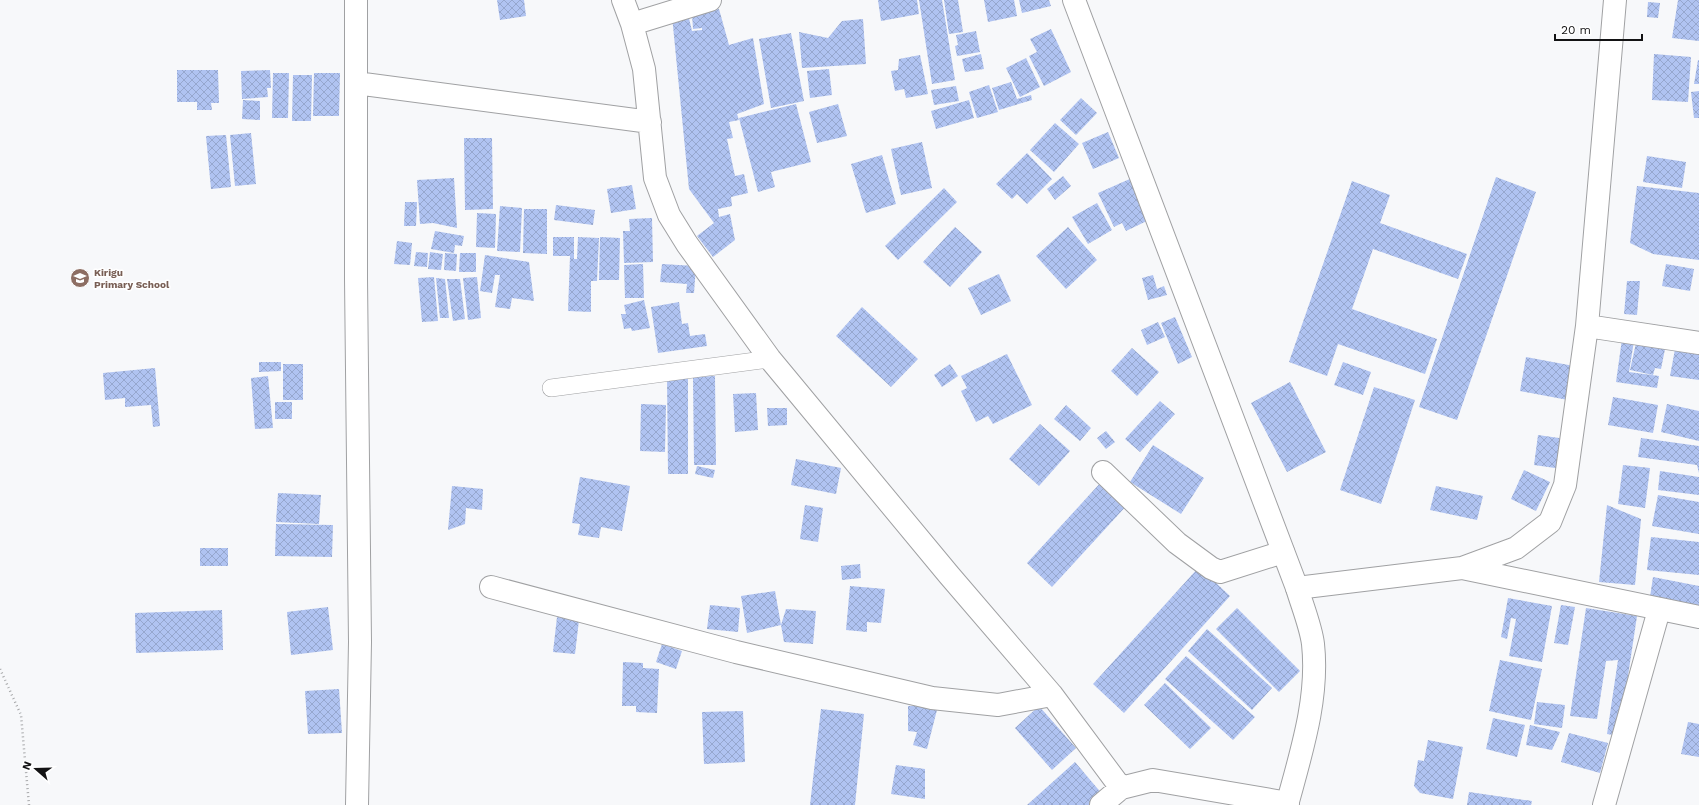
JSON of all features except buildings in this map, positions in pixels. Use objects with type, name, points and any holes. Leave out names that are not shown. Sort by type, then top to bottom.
[{"type":"street","points":[[356,0],[356,279],[360,642],[357,805]]},
{"type":"street","points":[[623,0],[632,24],[644,69],[655,178],[669,215],[687,244],[770,360],[949,575],[1052,695],[1121,788]]},
{"type":"street","points":[[632,24],[710,0]]},
{"type":"street","points":[[1074,0],[1297,588],[1313,643],[1314,680],[1305,740],[1288,804],[1153,780],[1121,788],[1101,805]]},
{"type":"street","points":[[1297,588],[1462,568],[1516,548],[1550,522],[1565,486],[1587,326],[1615,0]]},
{"type":"street","points":[[356,83],[650,122]]},
{"type":"street","points":[[1587,326],[1699,343]]},
{"type":"street","points":[[1103,472],[1178,543],[1211,568],[1220,572],[1283,552]]},
{"type":"street","points":[[1462,568],[1659,610],[1699,617]]},
{"type":"street","points":[[491,587],[736,652],[932,698],[998,705],[1052,695]]},
{"type":"street","points":[[1604,805],[1659,610]]},
{"type":"lane","points":[[551,388],[770,360]]},
{"type":"path","points":[[0,669],[21,715],[29,805]]},
{"type":"place","name":"Kirigu Primary School","points":[[80,278]]}]
